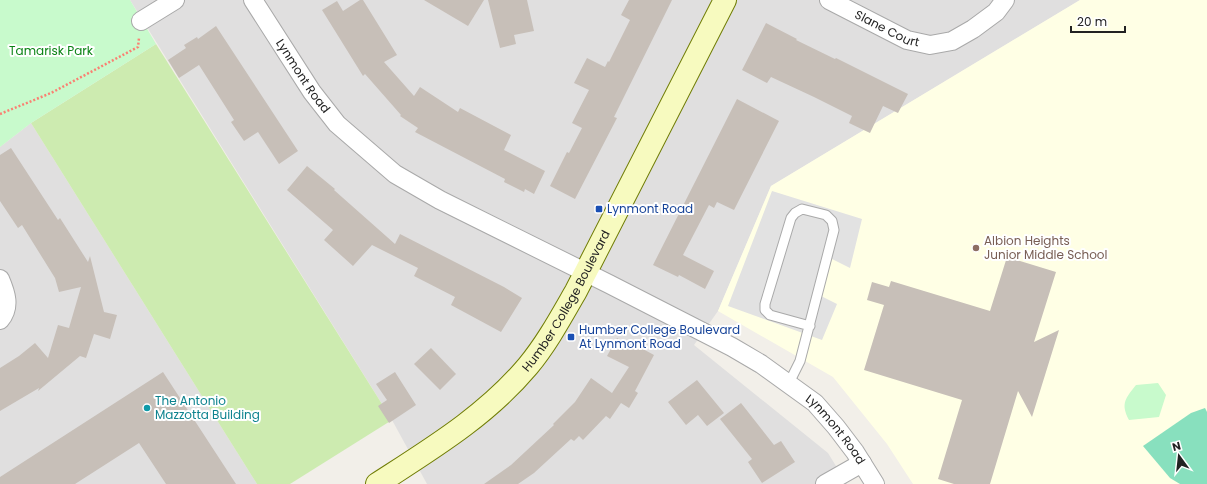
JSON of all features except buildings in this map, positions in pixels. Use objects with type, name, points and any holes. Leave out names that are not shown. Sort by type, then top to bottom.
[{"type":"street","points":[[141,21],[175,0]]},
{"type":"street","name":"Lynmont Road","points":[[253,0],[312,92],[337,124],[390,170],[440,200],[732,347],[761,364],[815,403],[831,421],[862,462],[875,484]]},
{"type":"street","name":"Humber College Boulevard","points":[[377,484],[469,423],[501,394],[528,366],[551,334],[585,272],[724,0]]},
{"type":"street","name":"Slane Court","points":[[829,0],[907,40],[930,45],[952,41],[973,29],[996,12],[1005,0]]},
{"type":"street","points":[[0,279],[7,296],[6,313],[0,320]]},
{"type":"street","points":[[825,484],[862,462]]},
{"type":"lane","points":[[789,383],[800,361],[810,326],[834,230],[832,221],[826,215],[802,209],[795,212],[791,218],[765,304],[765,310],[770,315],[810,326]]},
{"type":"path","points":[[0,114],[51,92],[138,47],[141,21]]},
{"type":"shaded area","points":[[130,0],[1080,0],[771,186],[718,311],[694,345],[828,453],[847,484],[427,484],[392,420]]},
{"type":"shaded area","name":"Albion Heights Junior Middle School","points":[[1080,0],[1207,0],[1207,484],[913,484],[887,444],[833,377],[718,311],[771,186]]},
{"type":"shaded area","points":[[31,123],[257,484],[0,484],[0,147]]},
{"type":"shaded area","points":[[772,191],[862,219],[850,268],[832,259],[821,296],[837,304],[822,340],[728,306]]},
{"type":"green space","name":"Tamarisk Park","points":[[0,0],[130,0],[156,44],[31,123],[0,147]]},
{"type":"green space","points":[[156,44],[392,420],[290,484],[257,484],[31,123]]},
{"type":"green space","points":[[1158,383],[1166,395],[1159,417],[1129,420],[1126,414],[1125,401],[1136,385]]},
{"type":"green space","points":[[1205,408],[1207,412],[1207,484],[1180,484],[1170,478],[1143,446],[1191,413]]},
{"type":"place","name":"Lynmont Road","points":[[599,209]]},
{"type":"place","name":"Albion Heights Junior Middle School","points":[[976,248]]},
{"type":"place","name":"Humber College Boulevard At Lynmont Road","points":[[571,337]]},
{"type":"place","name":"The Antonio Mazzotta Building","points":[[147,408]]}]
